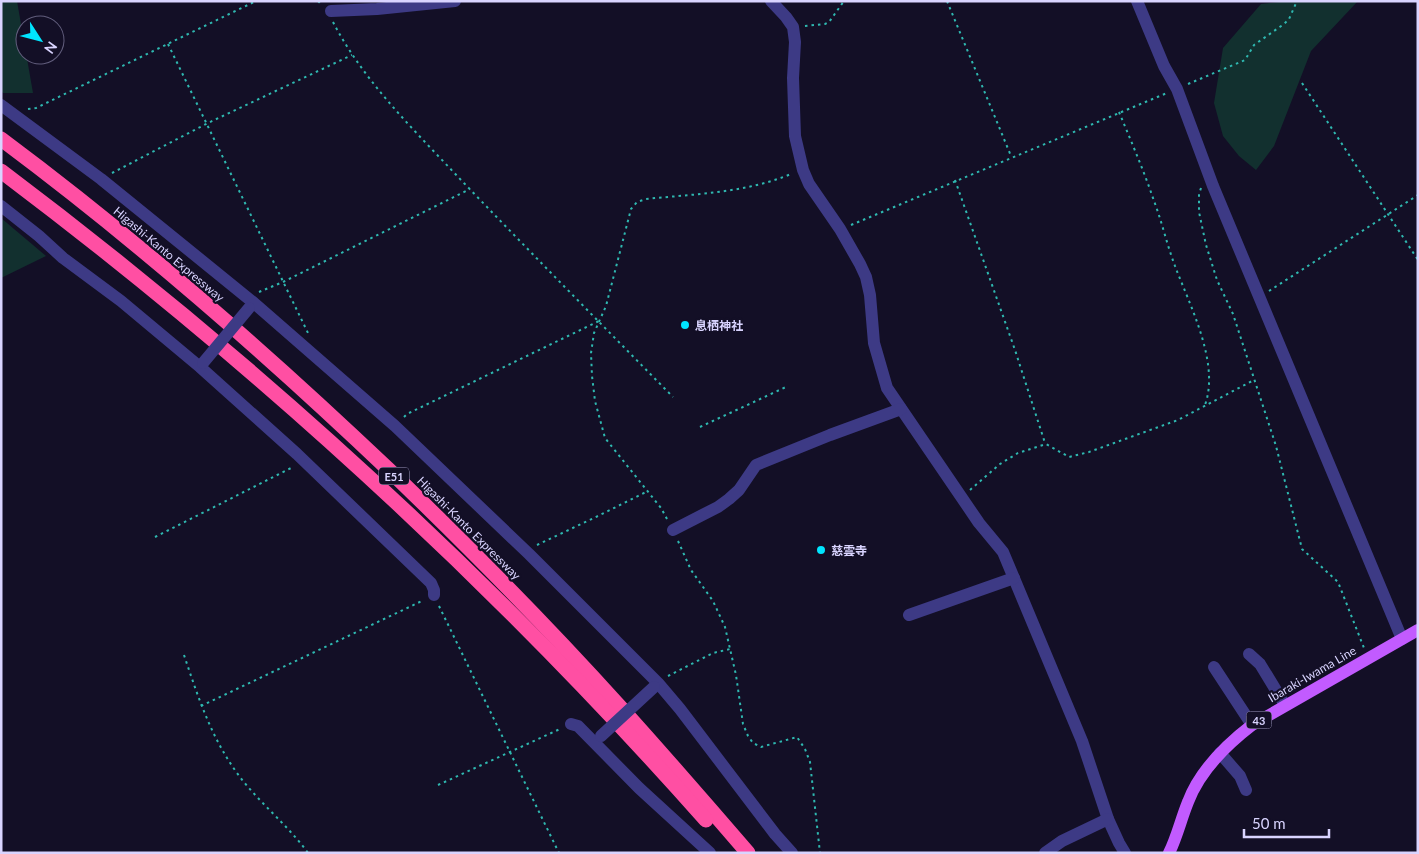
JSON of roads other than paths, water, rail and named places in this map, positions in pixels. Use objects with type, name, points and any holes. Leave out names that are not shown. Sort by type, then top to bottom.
[{"type":"highway","name":"Higashi-Kanto Expressway","points":[[1,139],[59,182],[156,260],[252,344],[447,526],[627,714],[748,853]]},
{"type":"highway","name":"E51","points":[[1,171],[141,279],[325,439],[401,509],[541,644],[676,786],[735,853]]},
{"type":"main road","name":"Ibaraki-Iwama Line","points":[[1169,853],[1194,788],[1220,753],[1252,725],[1418,630]]},
{"type":"street","points":[[331,11],[377,9],[455,1]]},
{"type":"street","points":[[771,1],[786,16],[793,27],[795,42],[793,78],[795,136],[803,170],[809,184],[840,229],[866,277],[870,294],[874,343],[887,388],[961,497],[1003,552],[1082,741],[1108,819],[1125,853]]},
{"type":"street","points":[[1137,1],[1164,66],[1177,89],[1207,169],[1402,639]]},
{"type":"street","points":[[1,105],[101,179],[252,306],[306,348],[395,426],[529,554],[680,709],[775,834],[792,853]]},
{"type":"street","points":[[1,206],[70,264],[121,301],[202,365],[431,584],[434,595]]},
{"type":"street","points":[[202,365],[252,306]]},
{"type":"street","points":[[673,530],[718,507],[729,499],[756,466],[830,435],[901,409]]},
{"type":"street","points":[[909,615],[1014,578]]},
{"type":"street","points":[[1249,654],[1260,664],[1285,705]]},
{"type":"street","points":[[1214,667],[1252,725]]},
{"type":"street","points":[[597,740],[656,685]]},
{"type":"street","points":[[571,724],[578,726],[597,740],[710,853]]},
{"type":"street","points":[[1220,753],[1240,776],[1246,790]]},
{"type":"street","points":[[1045,853],[1062,841],[1108,819]]},
{"type":"place","name":"息栖神社","points":[[685,325]]},
{"type":"place","name":"慈雲寺","points":[[821,550]]}]
